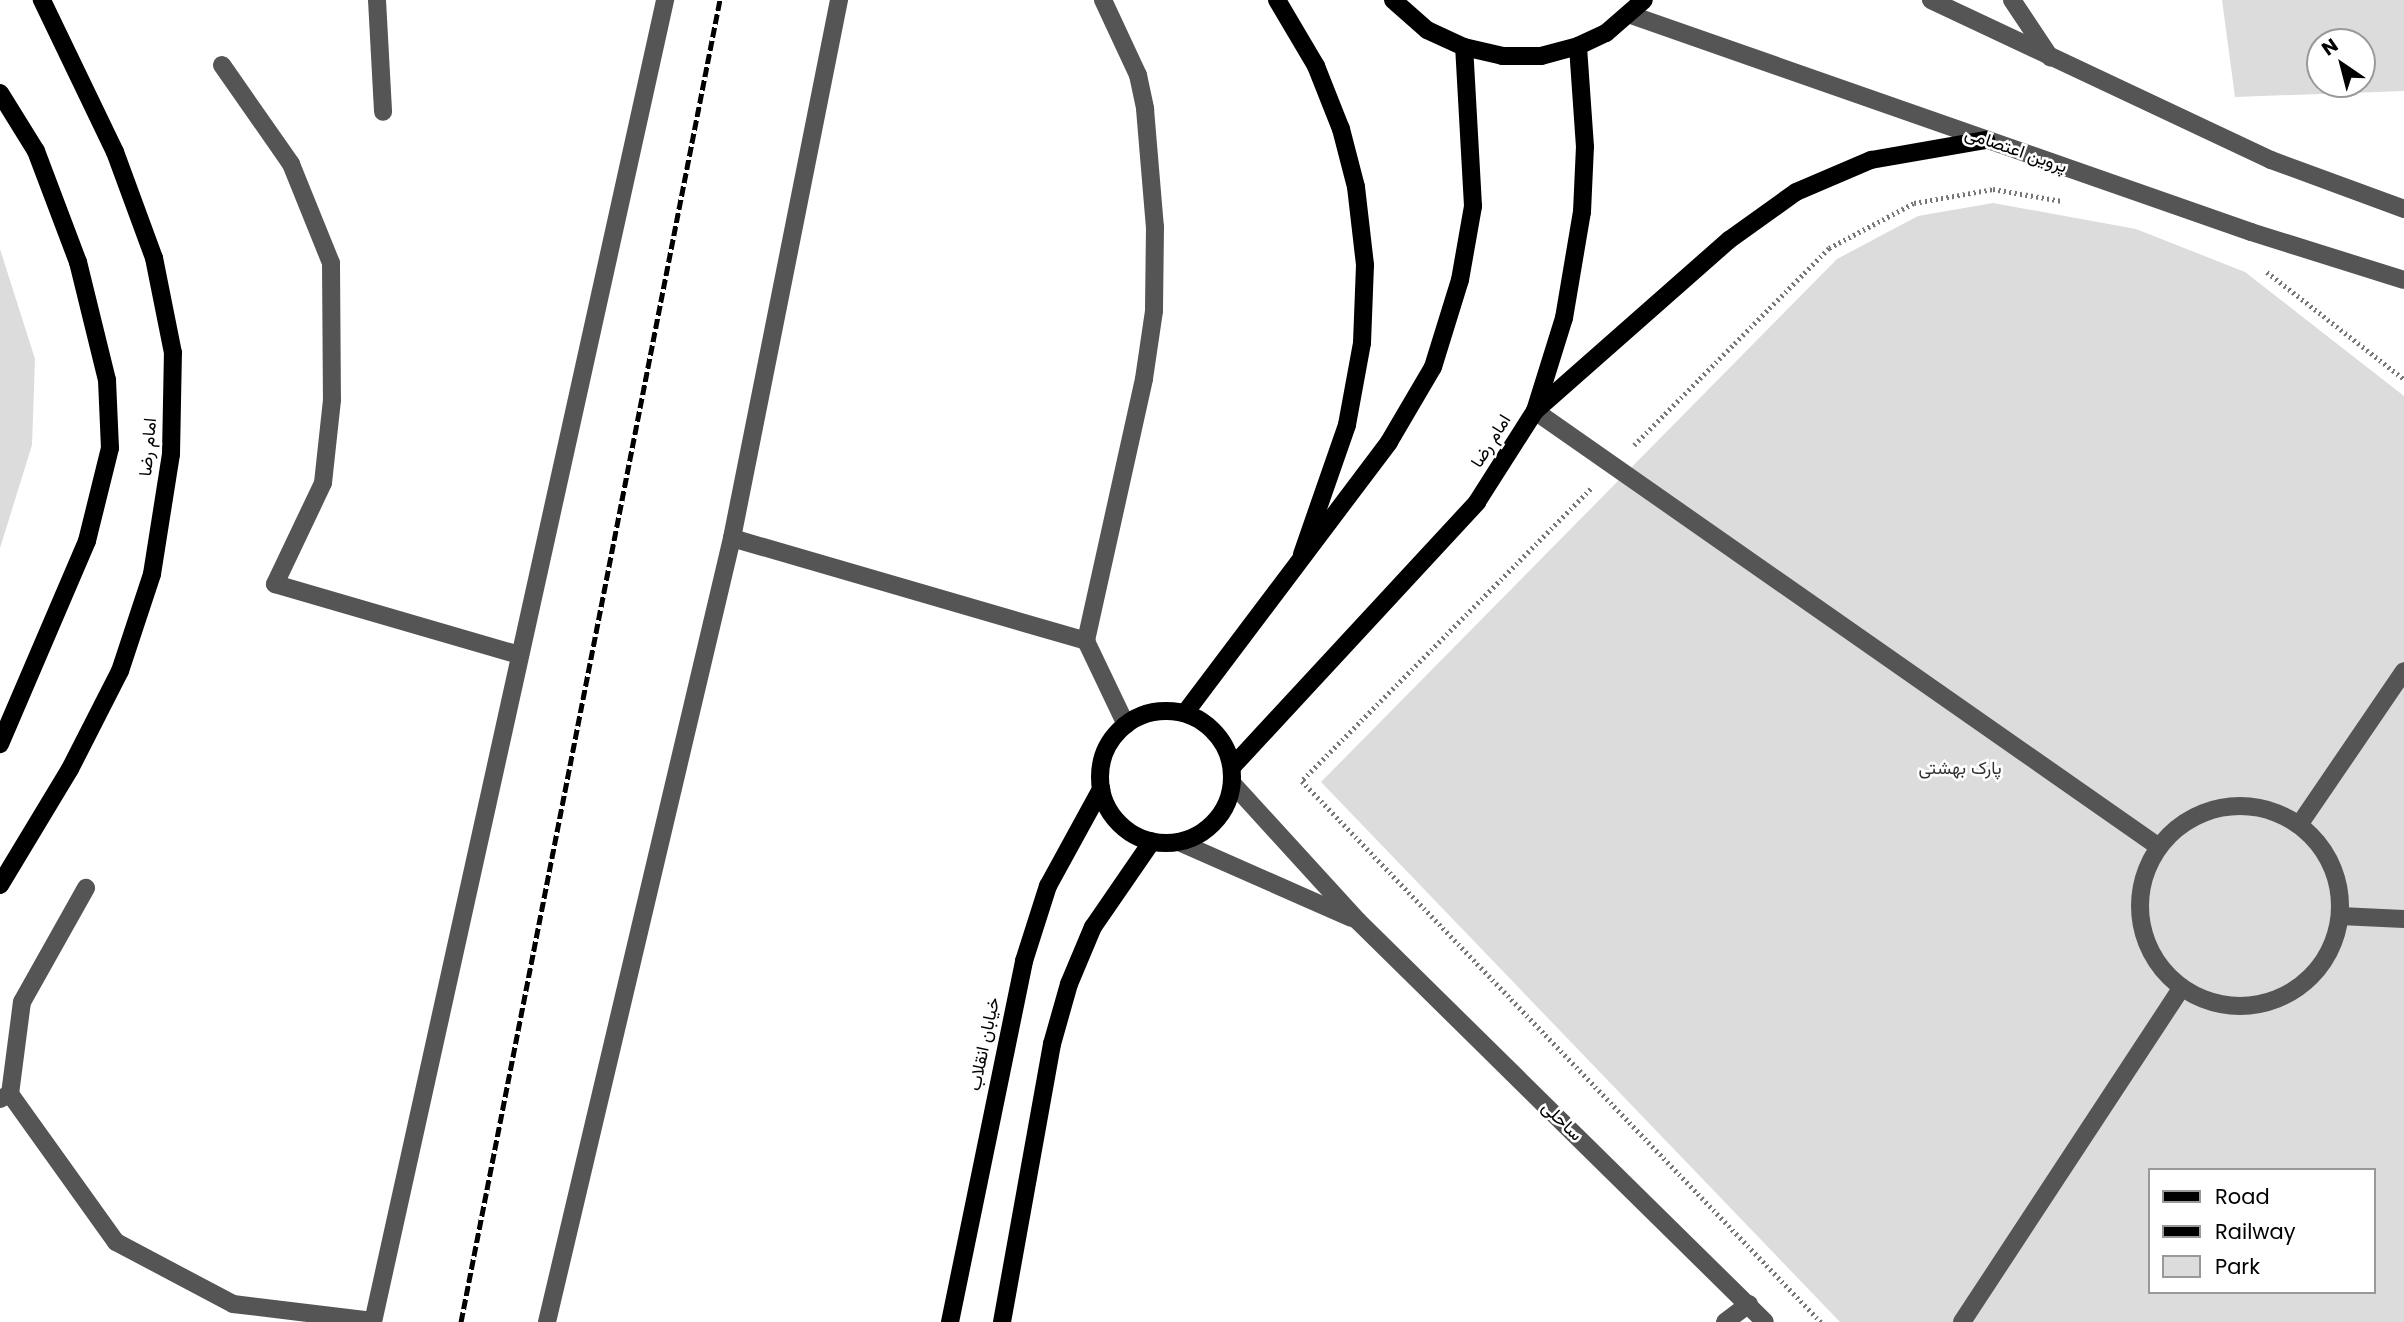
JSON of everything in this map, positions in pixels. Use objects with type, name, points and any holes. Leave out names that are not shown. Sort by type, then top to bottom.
[{"type":"main road","name":"امام رضا","points":[[0,885],[70,769],[120,671],[152,574],[172,454],[173,353],[154,258],[115,152],[42,0]]},
{"type":"main road","points":[[1277,0],[1316,66],[1341,129],[1356,187],[1365,265],[1362,343],[1346,425],[1296,571]]},
{"type":"main road","points":[[1393,0],[1427,30],[1464,47],[1515,56],[1541,55],[1578,46],[1631,15],[1644,0]]},
{"type":"main road","name":"امام رضا","points":[[1232,775],[1477,502],[1535,411],[1564,318],[1582,212],[1585,147],[1578,46]]},
{"type":"main road","points":[[1185,713],[1296,571],[1389,442],[1433,367],[1460,280],[1473,206],[1464,47]]},
{"type":"main road","points":[[0,93],[36,151],[78,262],[107,380],[110,448],[87,541],[0,744]]},
{"type":"main road","points":[[0,113],[21,126]]},
{"type":"main road","points":[[1535,411],[1728,240],[1796,192],[1871,160],[1986,140]]},
{"type":"main road","points":[[1159,711],[1185,713],[1216,733],[1232,775],[1227,804],[1215,822],[1198,835],[1178,842],[1152,841],[1128,832],[1111,813],[1101,789],[1104,754],[1126,725],[1159,711]]},
{"type":"main road","name":"خیابان انقلاب","points":[[950,1322],[1024,961],[1048,886],[1101,789]]},
{"type":"main road","points":[[1002,1322],[1052,1044],[1069,984],[1093,927],[1152,841]]},
{"type":"street","points":[[377,0],[383,112]]},
{"type":"street","points":[[86,888],[22,1002],[5,1097],[116,1242],[233,1304],[373,1321],[665,0]]},
{"type":"street","points":[[547,1322],[732,538],[839,0]]},
{"type":"street","points":[[1103,0],[1124,37],[1145,109],[1155,227],[1154,311],[1144,379],[1086,640],[1126,725]]},
{"type":"street","points":[[1931,0],[2052,60],[2271,160],[2404,209]]},
{"type":"street","points":[[2012,0],[2052,60]]},
{"type":"street","name":"پروین اعتصامی","points":[[1631,15],[2400,282]]},
{"type":"street","points":[[222,65],[291,164],[331,263],[332,400],[323,483],[275,584],[520,655]]},
{"type":"street","points":[[1535,411],[2159,847]]},
{"type":"street","points":[[732,538],[1086,640]]},
{"type":"street","points":[[2299,825],[2404,671]]},
{"type":"street","name":"ساحلی","points":[[1232,775],[1358,921],[1765,1322]]},
{"type":"street","points":[[2225,807],[2277,812],[2299,825],[2318,843],[2332,865],[2340,916],[2322,965],[2281,998],[2230,1006],[2181,988],[2162,970],[2141,922],[2140,895],[2159,847],[2199,814],[2225,807]]},
{"type":"street","points":[[1178,842],[1358,921]]},
{"type":"street","points":[[2340,916],[2404,919]]},
{"type":"street","points":[[1962,1322],[2181,988]]},
{"type":"street","points":[[1725,1322],[1749,1304]]},
{"type":"path","points":[[1821,1322],[1302,781],[1829,248],[1914,203],[1993,189],[2073,203]]},
{"type":"path","points":[[2262,268],[2404,379]]},
{"type":"green space","points":[[2222,0],[2404,0],[2404,91],[2376,92],[2376,28],[2306,28],[2306,94],[2235,97]]},
{"type":"green space","name":"پارک بهشتی","points":[[1993,203],[2136,229],[2245,272],[2404,396],[2404,1322],[1840,1322],[1321,782],[1837,259],[1918,216]]},
{"type":"green space","points":[[0,249],[35,359],[32,445],[0,548]]},
{"type":"railway","points":[[461,1322],[720,0]]}]
